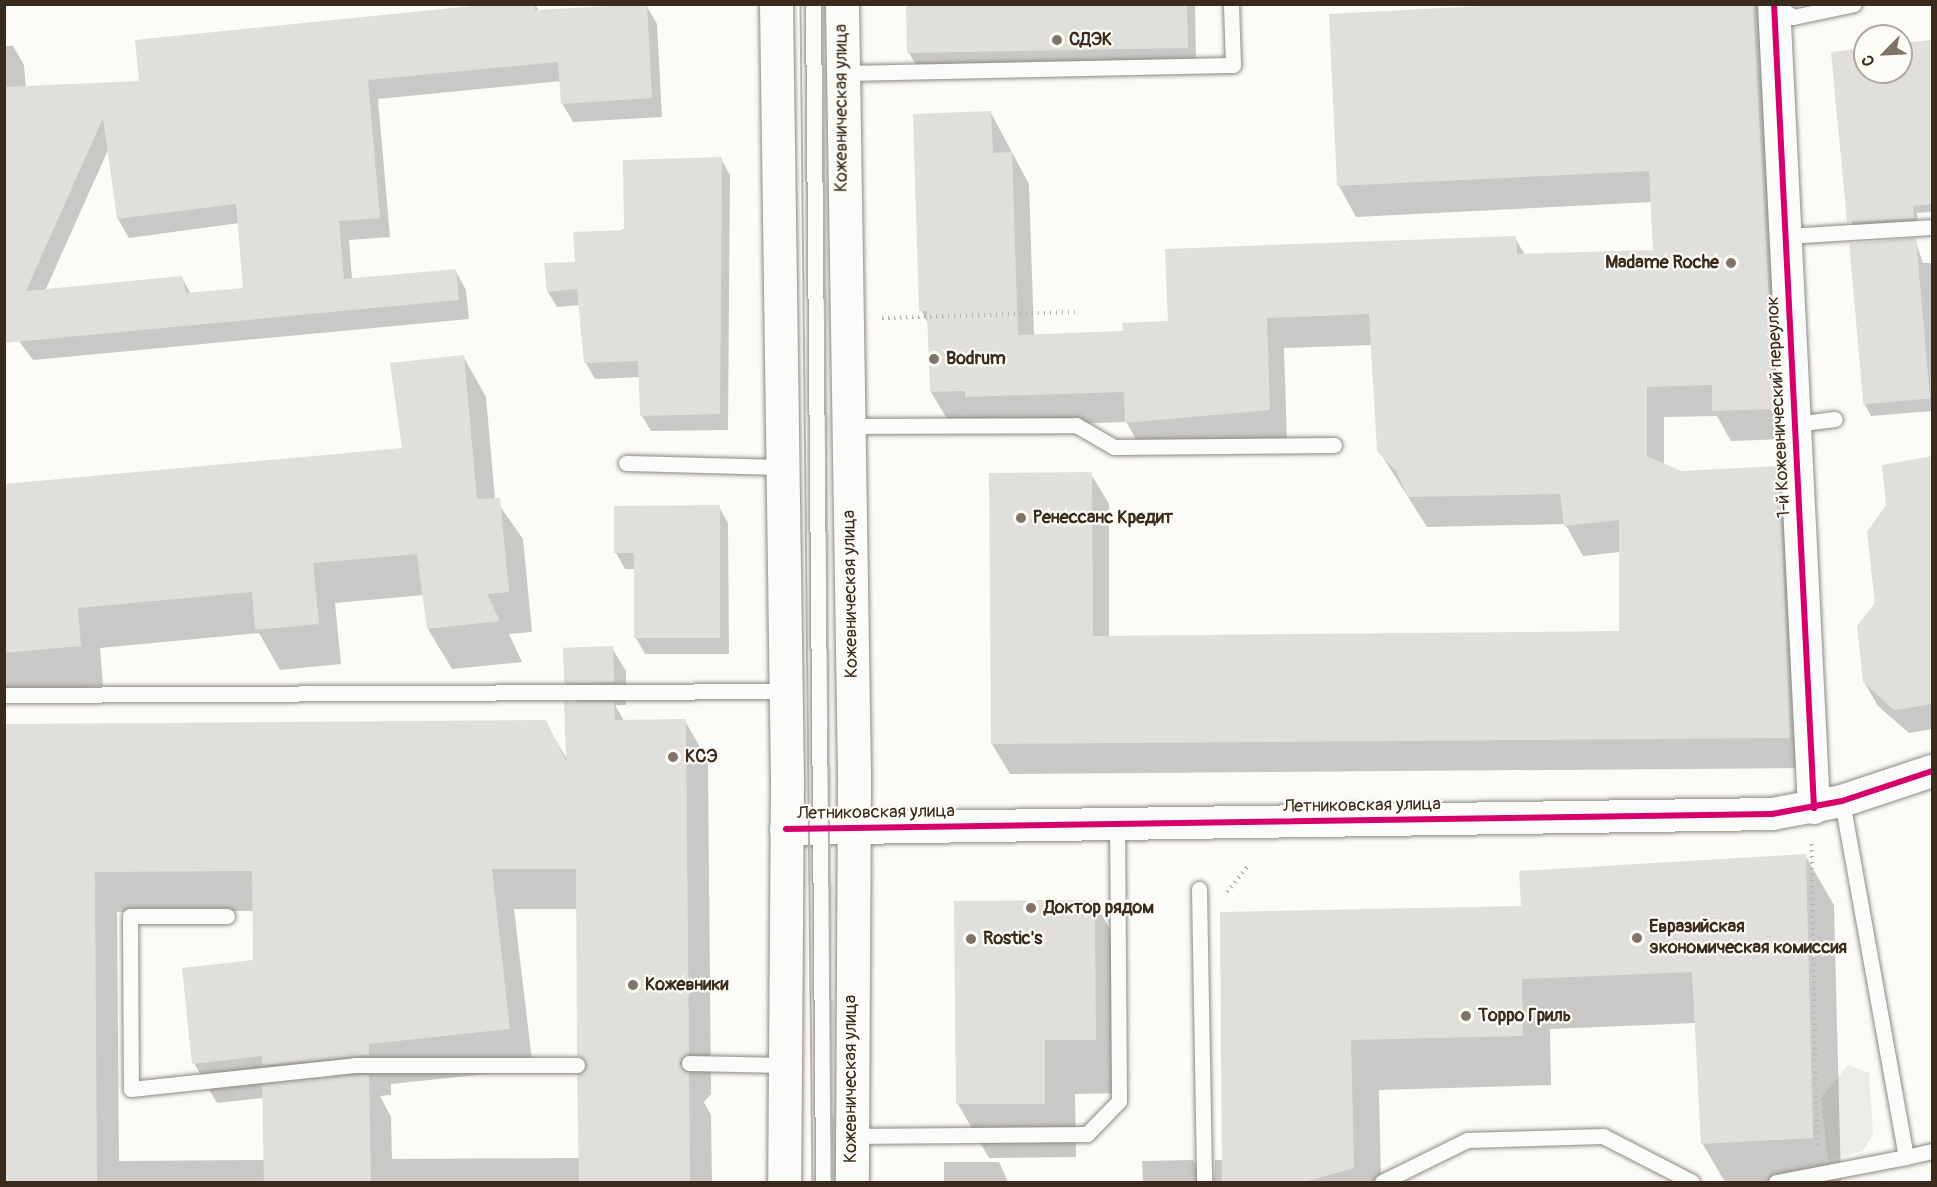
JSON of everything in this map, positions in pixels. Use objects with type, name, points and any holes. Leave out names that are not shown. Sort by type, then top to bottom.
[{"type":"main road","points":[[776,4],[786,691],[784,1182]]},
{"type":"main road","name":"Кожевническая улица","points":[[842,4],[845,426],[854,777],[836,828],[852,1182]]},
{"type":"street","name":"1-й Кожевнический переулок","points":[[1775,4],[1795,424],[1828,804]]},
{"type":"street","name":"Летниковская улица","points":[[786,829],[1760,814],[1828,804],[1932,771]]},
{"type":"lane","points":[[813,4],[836,828],[823,1182]]},
{"type":"lane","points":[[842,73],[1233,65],[1231,4]]},
{"type":"lane","points":[[1775,4],[1793,17],[1854,4]]},
{"type":"lane","points":[[1786,236],[1932,227]]},
{"type":"lane","points":[[1795,424],[1835,419]]},
{"type":"lane","points":[[845,426],[1076,425],[1114,447],[1334,445]]},
{"type":"lane","points":[[626,463],[783,467]]},
{"type":"lane","points":[[4,694],[786,691]]},
{"type":"lane","points":[[1828,804],[1906,1157]]},
{"type":"lane","points":[[851,1136],[1087,1134],[1119,1101],[1117,825]]},
{"type":"lane","points":[[1199,889],[1204,1182]]},
{"type":"lane","points":[[227,916],[130,916],[131,1089],[355,1065],[577,1065]]},
{"type":"lane","points":[[689,1063],[784,1065]]},
{"type":"lane","points":[[1382,1182],[1467,1140],[1603,1136],[1692,1182]]},
{"type":"lane","points":[[1776,1182],[1932,1151]]},
{"type":"path","points":[[872,319],[1075,312]]},
{"type":"path","points":[[1812,844],[1818,1174]]},
{"type":"shaded area","points":[[1848,1065],[1869,1073],[1873,1134],[1863,1151],[1828,1160],[1821,1098]]},
{"type":"building","points":[[492,4],[535,4],[535,10],[647,4],[652,98],[561,104],[558,62],[368,80],[380,218],[339,221],[344,279],[456,269],[459,300],[4,343],[4,87],[139,81],[135,40]],"holes":[[[103,118],[117,219],[236,204],[243,288],[186,293],[182,276],[26,291]]]},
{"type":"building","points":[[906,4],[1187,6],[1188,48],[907,53]]},
{"type":"building","points":[[1518,4],[1753,4],[1775,409],[1712,411],[1712,385],[1647,387],[1647,456],[1681,471],[1779,466],[1790,738],[991,744],[989,473],[1092,472],[1093,636],[1619,631],[1619,520],[1564,526],[1560,494],[1408,497],[1396,471],[1377,451],[1369,314],[1267,318],[1270,410],[1125,423],[1124,392],[965,397],[965,391],[930,392],[927,311],[919,311],[913,114],[991,111],[993,153],[1012,152],[1018,335],[1123,331],[1122,323],[1168,321],[1165,249],[1516,236],[1517,254],[1653,250],[1649,171],[1337,186],[1329,14]]},
{"type":"building","points":[[1932,40],[1932,204],[1913,206],[1914,218],[1847,222],[1831,52],[1853,49],[1853,84],[1913,84],[1913,42]]},
{"type":"building","points":[[722,157],[720,414],[640,416],[638,361],[584,363],[577,289],[547,292],[544,263],[575,262],[573,232],[624,230],[623,160]]},
{"type":"building","points":[[1916,238],[1930,398],[1863,404],[1849,244]]},
{"type":"building","points":[[464,355],[477,499],[500,498],[509,592],[487,594],[500,621],[427,629],[417,554],[313,563],[319,624],[255,630],[252,592],[78,608],[81,646],[4,653],[4,484],[402,448],[390,363]]},
{"type":"building","points":[[1932,456],[1932,704],[1894,710],[1863,682],[1857,626],[1875,603],[1867,532],[1886,505],[1882,465]]},
{"type":"building","points":[[720,505],[720,638],[634,638],[634,553],[614,553],[614,506]]},
{"type":"building","points":[[613,646],[614,682],[564,684],[563,648]]},
{"type":"building","name":"Кожевники","points":[[564,702],[614,702],[615,720],[686,719],[689,1053],[679,1063],[689,1073],[690,1182],[579,1182],[577,1075],[587,1064],[577,1055],[576,869],[492,869],[510,1029],[369,1044],[369,1055],[262,1065],[262,1056],[192,1064],[182,968],[253,960],[252,871],[95,872],[97,1182],[4,1182],[4,724],[546,720],[566,761]]},
{"type":"building","points":[[1806,854],[1813,1138],[1701,1144],[1692,972],[1522,979],[1523,1036],[1351,1040],[1354,1168],[1305,1182],[1222,1182],[1220,912],[1521,906],[1519,871]]},
{"type":"building","points":[[1095,900],[1096,1040],[1045,1040],[1045,1104],[956,1104],[954,901]]},
{"type":"building","points":[[369,1075],[371,1182],[264,1182],[262,1077]]},
{"type":"tram line","points":[[801,4],[813,1182]]},
{"type":"tram line","points":[[823,4],[832,1182]]},
{"type":"cycle path","points":[[1774,4],[1814,808]]},
{"type":"cycle path","points":[[786,829],[1772,814],[1842,801],[1932,771]]},
{"type":"place","name":"СДЭК","points":[[1057,40]]},
{"type":"place","name":"Madame Roche","points":[[1731,263]]},
{"type":"place","name":"Bodrum","points":[[934,359]]},
{"type":"place","name":"Ренессанс Кредит","points":[[1021,518]]},
{"type":"place","name":"КСЭ","points":[[673,757]]},
{"type":"place","name":"Доктор рядом","points":[[1031,908]]},
{"type":"place","name":"Евразийская экономическая комиссия","points":[[1637,938]]},
{"type":"place","name":"Rostic's","points":[[971,939]]},
{"type":"place","name":"Кожевники","points":[[633,985]]},
{"type":"place","name":"Торро Гриль","points":[[1466,1016]]}]
